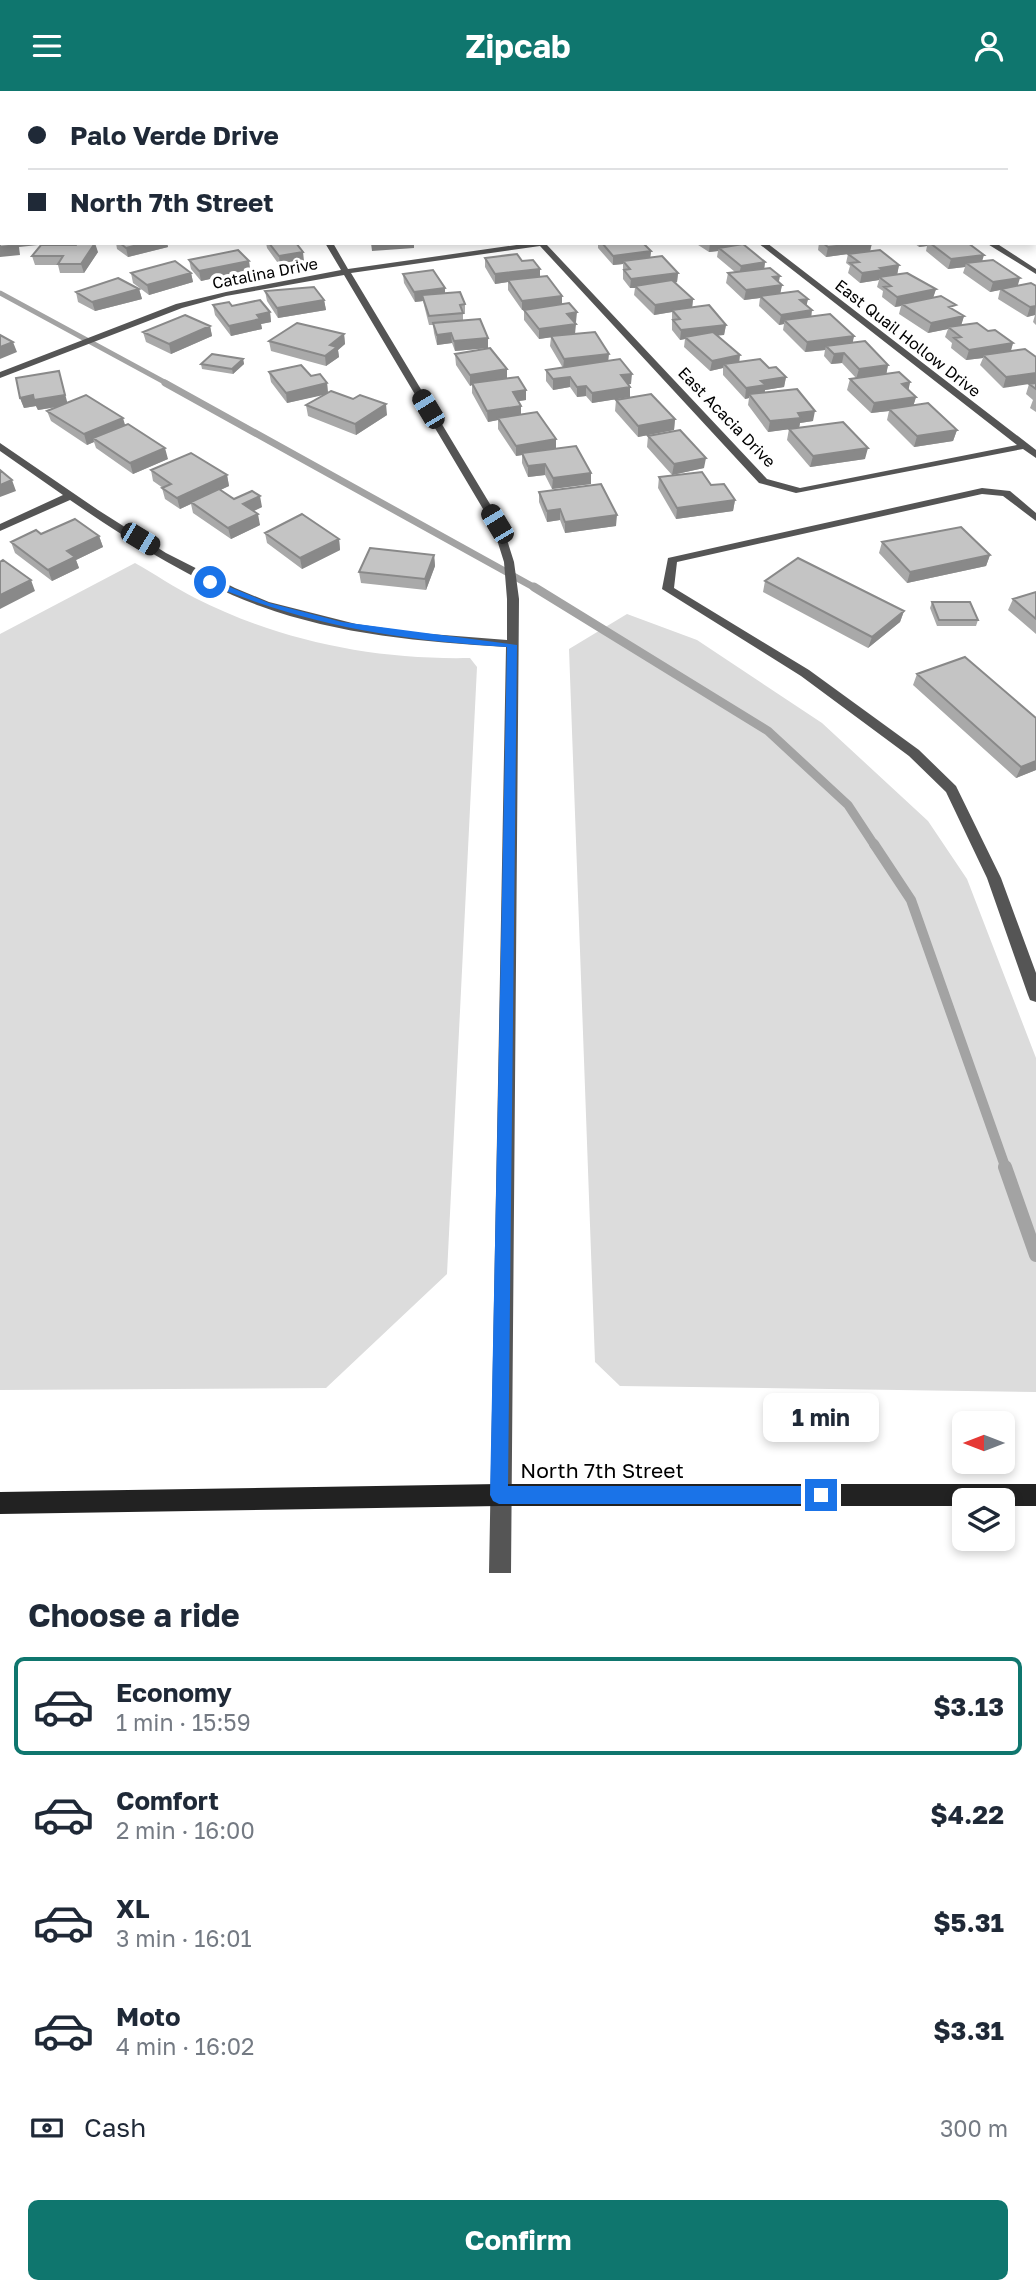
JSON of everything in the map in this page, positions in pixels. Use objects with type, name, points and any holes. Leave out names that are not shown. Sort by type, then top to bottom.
[{"type":"main road","name":"North 7th Street","points":[[0,1503],[499,1495],[1036,1495]]},
{"type":"street","points":[[330,245],[497,524],[509,562],[512,645],[500,1573]]},
{"type":"street","name":"Catalina Drive","points":[[0,375],[179,306],[345,272],[535,245]]},
{"type":"street","name":"East Acacia Drive","points":[[543,245],[763,481],[800,491],[1025,446]]},
{"type":"street","name":"East Quail Hollow Drive","points":[[765,245],[1036,455]]},
{"type":"street","points":[[993,245],[1036,272]]},
{"type":"street","points":[[0,446],[70,496],[210,582],[266,605],[341,625],[434,639],[512,645]]},
{"type":"street","points":[[1036,517],[1006,493],[982,491],[672,560],[668,589],[805,673],[914,753],[951,789],[994,878],[1036,995]]},
{"type":"street","points":[[0,528],[70,496]]},
{"type":"shaded area","points":[[135,563],[188,594],[260,626],[329,645],[364,651],[399,656],[470,658],[477,667],[447,1274],[326,1388],[0,1390],[0,634]]},
{"type":"shaded area","points":[[627,614],[697,640],[822,723],[928,821],[967,879],[1036,1058],[1036,1392],[620,1386],[595,1362],[569,649]]},
{"type":"building","points":[[41,245],[94,245],[81,264],[58,264],[63,256],[32,256]]},
{"type":"building","points":[[271,245],[298,245],[303,252],[279,256]]},
{"type":"building","points":[[604,245],[645,245],[651,251],[613,256]]},
{"type":"building","points":[[744,245],[765,262],[741,266],[719,248]]},
{"type":"building","points":[[933,245],[971,245],[984,255],[951,259]]},
{"type":"building","points":[[238,250],[249,261],[199,271],[189,260]]},
{"type":"building","points":[[880,250],[899,265],[862,273],[850,263],[859,262],[848,254]]},
{"type":"building","points":[[517,254],[522,261],[533,260],[540,269],[495,274],[485,258]]},
{"type":"building","points":[[662,256],[678,273],[631,279],[624,270],[630,269],[623,261]]},
{"type":"building","points":[[993,260],[1020,278],[993,282],[966,263]]},
{"type":"building","points":[[175,261],[191,273],[147,285],[131,273]]},
{"type":"building","points":[[770,268],[780,276],[773,277],[782,285],[746,290],[728,273]]},
{"type":"building","points":[[433,270],[445,288],[414,292],[403,274]]},
{"type":"building","points":[[907,273],[936,289],[897,297],[884,287],[891,286],[879,277]]},
{"type":"building","points":[[547,276],[562,296],[522,301],[508,280]]},
{"type":"building","points":[[118,278],[139,289],[92,302],[76,292]]},
{"type":"building","points":[[672,280],[693,299],[655,305],[635,286]]},
{"type":"building","points":[[1031,283],[1036,286],[1036,306],[1030,307],[1001,289]]},
{"type":"building","points":[[314,287],[324,300],[277,308],[265,291]]},
{"type":"building","points":[[798,291],[808,299],[800,300],[812,310],[781,315],[760,296]]},
{"type":"building","points":[[460,292],[465,304],[460,305],[463,313],[429,316],[422,295]]},
{"type":"building","points":[[941,296],[956,305],[949,307],[964,316],[931,323],[902,304]]},
{"type":"building","points":[[260,300],[270,312],[257,315],[260,319],[229,326],[213,305],[229,302],[232,306]]},
{"type":"building","points":[[569,303],[577,312],[567,314],[576,324],[539,329],[524,310]]},
{"type":"building","points":[[709,305],[726,325],[681,330],[673,320],[680,319],[672,310]]},
{"type":"building","points":[[830,314],[854,336],[807,342],[784,320]]},
{"type":"building","points":[[185,315],[210,326],[169,344],[143,332]]},
{"type":"building","points":[[480,319],[488,338],[454,341],[451,333],[437,335],[433,323]]},
{"type":"building","points":[[297,323],[344,334],[330,345],[337,347],[325,356],[269,341]]},
{"type":"building","points":[[977,323],[988,331],[995,330],[1013,343],[969,350],[954,338],[961,337],[948,327]]},
{"type":"building","points":[[595,332],[609,354],[564,359],[551,336]]},
{"type":"building","points":[[713,332],[740,355],[712,361],[685,337]]},
{"type":"building","points":[[0,335],[13,342],[0,347]]},
{"type":"building","points":[[865,341],[888,365],[859,369],[844,353],[834,354],[826,346]]},
{"type":"building","points":[[490,348],[507,369],[470,375],[455,354]]},
{"type":"building","points":[[1025,349],[1036,357],[1036,373],[1006,377],[983,355]]},
{"type":"building","points":[[212,354],[243,359],[232,369],[201,364]]},
{"type":"building","points":[[620,359],[632,374],[621,375],[630,387],[592,393],[586,386],[577,387],[570,377],[553,379],[546,370]]},
{"type":"building","points":[[760,359],[769,368],[776,367],[786,377],[761,381],[766,385],[746,388],[724,364]]},
{"type":"building","points":[[301,365],[311,376],[320,374],[327,383],[286,393],[269,372]]},
{"type":"building","points":[[59,371],[65,395],[34,400],[33,395],[20,398],[16,378]]},
{"type":"building","points":[[899,372],[910,382],[902,384],[916,397],[874,403],[850,379]]},
{"type":"building","points":[[518,377],[526,390],[513,392],[521,406],[487,411],[472,383]]},
{"type":"building","points":[[797,389],[815,411],[798,413],[801,418],[770,421],[749,394]]},
{"type":"building","points":[[331,391],[353,399],[360,395],[386,404],[355,424],[306,405]]},
{"type":"building","points":[[651,394],[675,419],[638,426],[616,400]]},
{"type":"building","points":[[86,395],[123,418],[84,434],[47,411]]},
{"type":"building","points":[[928,403],[957,430],[917,436],[889,409]]},
{"type":"building","points":[[537,412],[556,439],[516,446],[498,418]]},
{"type":"building","points":[[843,422],[868,448],[813,456],[789,429]]},
{"type":"building","points":[[128,424],[165,448],[130,463],[93,438]]},
{"type":"building","points":[[680,430],[706,458],[674,464],[648,436]]},
{"type":"building","points":[[576,446],[591,473],[553,478],[545,464],[528,466],[522,453]]},
{"type":"building","points":[[191,453],[227,475],[177,498],[162,488],[171,484],[151,470]]},
{"type":"building","points":[[0,470],[12,480],[0,485]]},
{"type":"building","points":[[702,472],[711,485],[724,484],[735,500],[677,508],[659,477]]},
{"type":"building","points":[[601,484],[617,515],[565,522],[560,509],[547,511],[539,492]]},
{"type":"building","points":[[219,489],[234,499],[252,491],[260,496],[243,504],[258,514],[228,528],[191,502]]},
{"type":"building","points":[[302,514],[339,539],[300,558],[265,533]]},
{"type":"building","points":[[75,519],[99,536],[67,551],[75,557],[48,570],[11,542],[36,530],[41,534]]},
{"type":"building","points":[[961,527],[990,555],[910,572],[882,542]]},
{"type":"building","points":[[370,548],[434,555],[425,579],[359,572]]},
{"type":"building","points":[[798,558],[904,611],[872,637],[765,581]]},
{"type":"building","points":[[3,560],[31,580],[0,595],[0,562]]},
{"type":"building","points":[[1036,592],[1036,619],[1013,599]]},
{"type":"building","points":[[932,602],[970,602],[978,620],[939,620]]},
{"type":"building","points":[[965,657],[1036,718],[1036,761],[1021,767],[917,674]]},
{"type":"waterway","points":[[0,293],[168,384]]},
{"type":"waterway","points":[[165,383],[537,589]]},
{"type":"waterway","points":[[534,587],[768,731],[848,805],[875,846]]},
{"type":"waterway","points":[[874,844],[911,900],[1006,1169]]},
{"type":"waterway","points":[[1005,1167],[1036,1255]]},
{"type":"route","points":[[210,582],[266,605],[341,625],[434,639],[512,645],[499,1495],[821,1495]]}]
